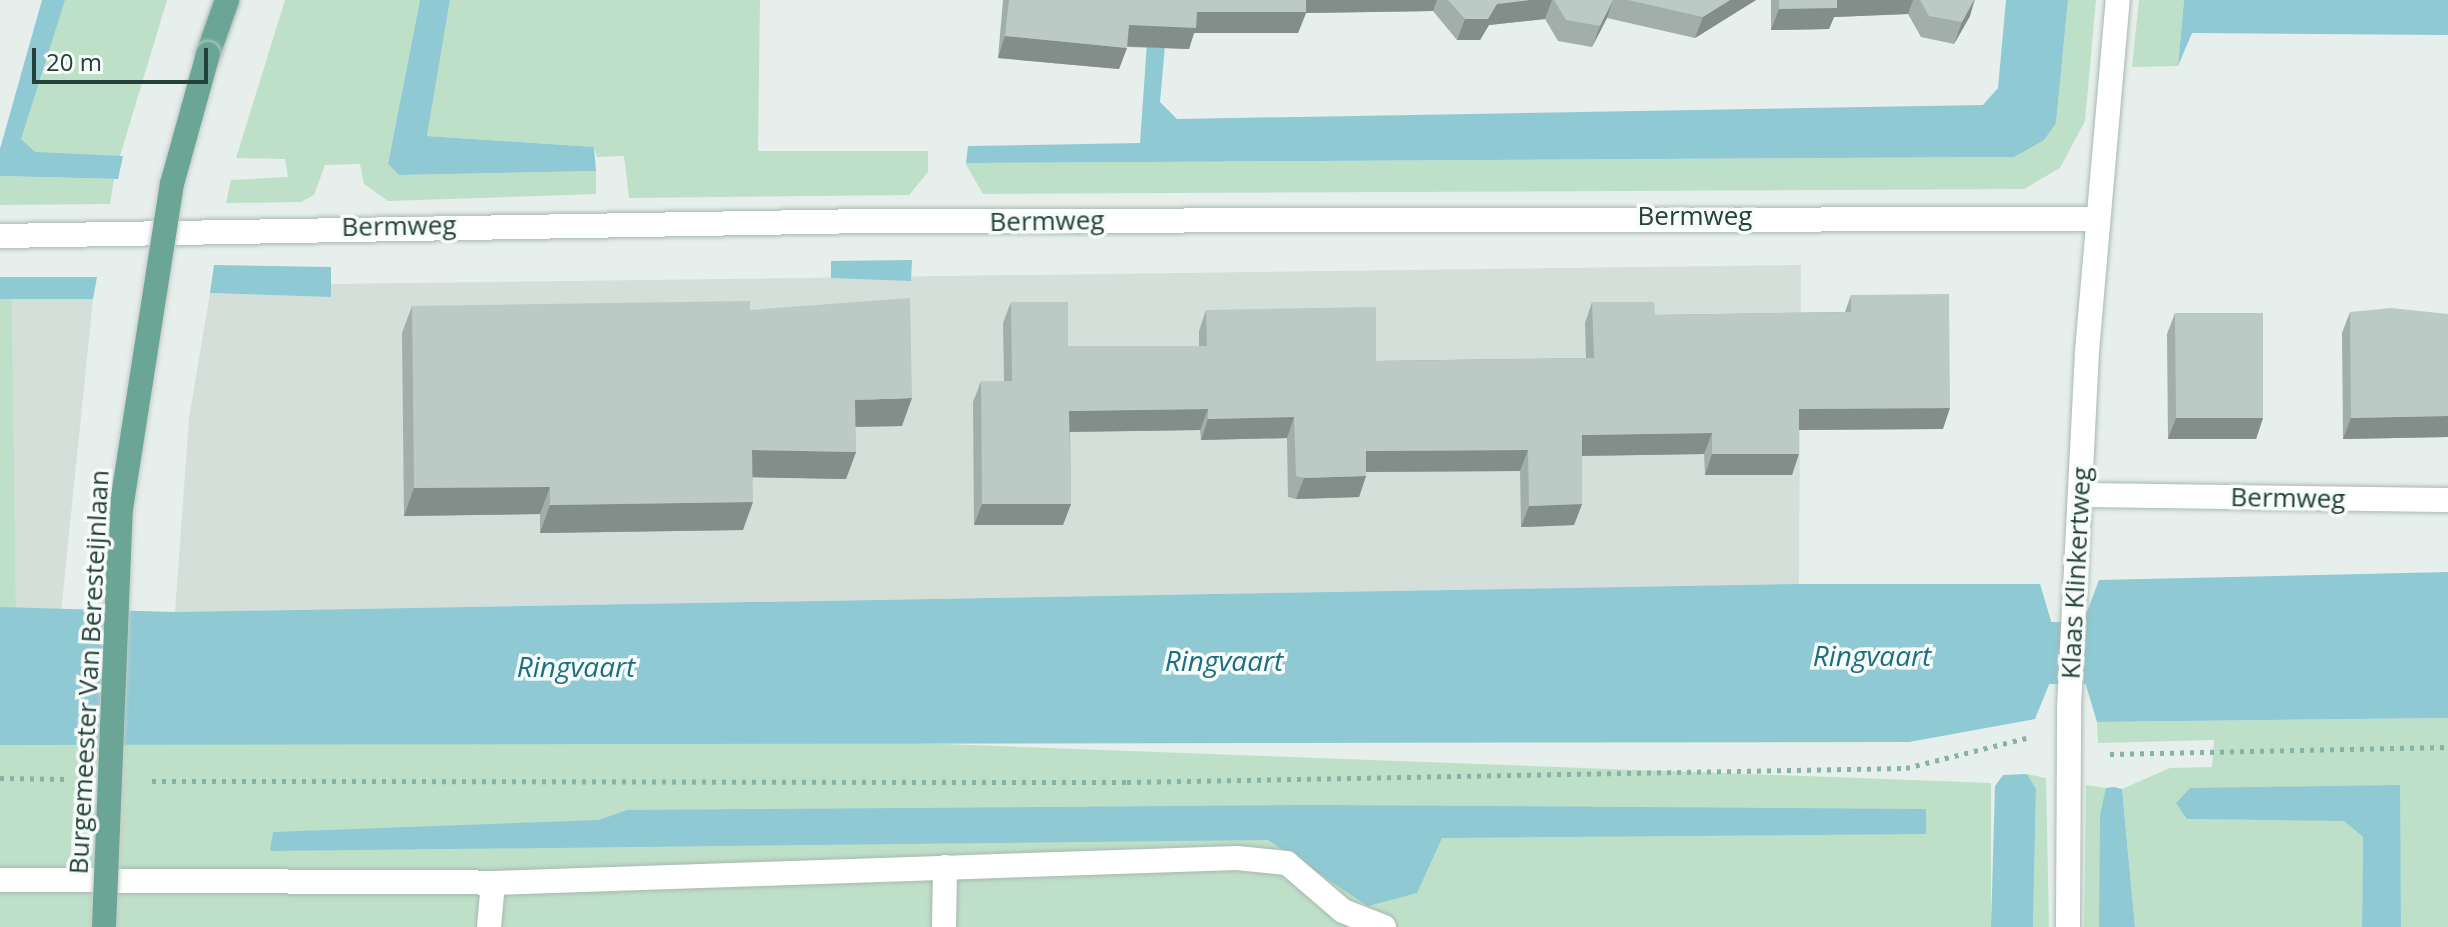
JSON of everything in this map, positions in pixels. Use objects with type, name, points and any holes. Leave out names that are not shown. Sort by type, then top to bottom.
[{"type":"main road","name":"Burgemeester Van Beresteijnlaan","points":[[104,927],[121,509],[172,184],[208,54],[227,0]]},
{"type":"street","name":"Klaas Klinkertweg","points":[[2068,927],[2069,754],[2076,567],[2095,219],[2118,0]]},
{"type":"street","name":"Bermweg","points":[[0,236],[872,221],[2095,219]]},
{"type":"street","name":"Bermweg","points":[[2080,495],[2448,500]]},
{"type":"street","points":[[0,880],[493,883],[1237,858],[1287,863],[1343,911],[1384,927]]},
{"type":"street","points":[[944,927],[945,867]]},
{"type":"street","points":[[489,927],[493,883]]},
{"type":"path","points":[[145,781],[1127,782],[1906,768],[2070,718]]},
{"type":"path","points":[[2069,754],[2448,747]]},
{"type":"path","points":[[0,778],[83,779]]},
{"type":"shaded area","points":[[1801,265],[1799,584],[175,612],[189,418],[210,293],[330,297],[331,284]]},
{"type":"shaded area","points":[[12,299],[93,299],[61,613],[16,608]]},
{"type":"green space","points":[[58,0],[167,0],[120,156],[11,165]]},
{"type":"green space","points":[[285,0],[420,0],[388,164],[399,175],[596,171],[596,194],[388,201],[364,184],[360,164],[325,165],[314,195],[301,202],[226,203],[231,180],[288,177],[285,159],[236,158]]},
{"type":"green space","points":[[450,0],[760,0],[758,151],[928,151],[928,172],[909,195],[629,198],[624,156],[597,157],[594,147],[427,136]]},
{"type":"green space","points":[[2068,0],[2096,0],[2085,121],[2060,168],[2024,189],[983,194],[965,163],[2014,157],[2056,123]]},
{"type":"green space","points":[[2139,0],[2184,0],[2178,66],[2132,67]]},
{"type":"green space","points":[[0,176],[114,179],[110,204],[0,205]]},
{"type":"green space","points":[[0,299],[12,299],[16,608],[0,607]]},
{"type":"green space","points":[[0,709],[1991,783],[1991,927],[0,927]]},
{"type":"green space","points":[[2448,718],[2448,927],[2401,927],[2399,785],[2187,819],[2344,820],[2363,837],[2362,927],[2135,927],[2122,789],[2170,768],[2212,767],[2214,740],[2098,743],[2097,722]]},
{"type":"green space","points":[[2027,774],[2046,778],[2049,927],[2033,927],[2036,789]]},
{"type":"green space","points":[[2086,785],[2106,788],[2099,927],[2084,927]]},
{"type":"water","points":[[42,0],[65,0],[21,139],[35,152],[123,156],[118,179],[0,176],[0,149]]},
{"type":"water","points":[[420,0],[450,0],[427,136],[594,147],[596,171],[399,175],[388,164]]},
{"type":"water","points":[[1150,0],[1169,0],[1160,102],[1177,119],[1983,105],[1998,88],[2006,0],[2068,0],[2056,123],[2044,140],[2014,157],[966,163],[968,146],[1140,143]]},
{"type":"water","points":[[2184,0],[2448,0],[2448,35],[2192,33],[2178,66]]},
{"type":"water","points":[[912,260],[911,281],[831,278],[831,261]]},
{"type":"water","points":[[214,265],[331,267],[331,297],[210,293]]},
{"type":"water","points":[[0,277],[97,277],[93,299],[0,299]]},
{"type":"water","points":[[2448,572],[2448,718],[2097,722],[2085,682],[2084,620],[2099,580]]},
{"type":"water","points":[[1799,584],[2040,584],[2051,621],[2050,682],[2035,719],[1909,742],[0,745],[0,607],[175,612]]},
{"type":"water","points":[[2027,774],[2036,789],[2033,927],[1991,927],[1995,786],[2003,775]]},
{"type":"water","points":[[2400,785],[2401,927],[2362,927],[2363,837],[2344,821],[2187,819],[2176,803],[2190,788]]},
{"type":"water","points":[[2106,788],[2122,789],[2135,927],[2099,927],[2100,815]]},
{"type":"water","points":[[1317,805],[1926,809],[1926,834],[1442,838],[1417,893],[1368,906],[1268,840],[270,851],[273,832],[599,820],[627,810]]},
{"type":"building","points":[[1009,0],[1306,0],[1306,12],[1197,12],[1196,28],[1129,25],[1127,48],[1005,36]]},
{"type":"building","points":[[1448,0],[1530,0],[1497,4],[1488,19],[1465,19]]},
{"type":"building","points":[[1554,0],[1613,0],[1600,26],[1566,20]]},
{"type":"building","points":[[1628,0],[1730,0],[1703,17]]},
{"type":"building","points":[[1779,0],[1837,0],[1837,8],[1779,9]]},
{"type":"building","points":[[1920,0],[1974,0],[1962,22],[1929,16]]},
{"type":"building","points":[[1949,294],[1950,408],[1799,409],[1799,454],[1712,454],[1712,433],[1582,435],[1582,504],[1529,506],[1528,450],[1366,451],[1366,476],[1296,476],[1294,417],[1208,419],[1208,409],[1069,411],[1071,504],[982,504],[981,381],[1012,381],[1011,302],[1068,302],[1068,346],[1207,346],[1206,310],[1376,307],[1376,361],[1594,358],[1592,302],[1654,302],[1655,315],[1851,312],[1851,295]]},
{"type":"building","points":[[910,298],[912,398],[855,400],[856,452],[752,450],[753,502],[550,505],[550,487],[414,488],[412,306],[750,301],[750,310]]},
{"type":"building","points":[[2391,308],[2448,314],[2448,416],[2351,418],[2350,312]]},
{"type":"building","points":[[2175,313],[2263,313],[2263,418],[2176,418]]},
{"type":"waterway","name":"Ringvaart","points":[[1965,654],[2171,652]]}]
